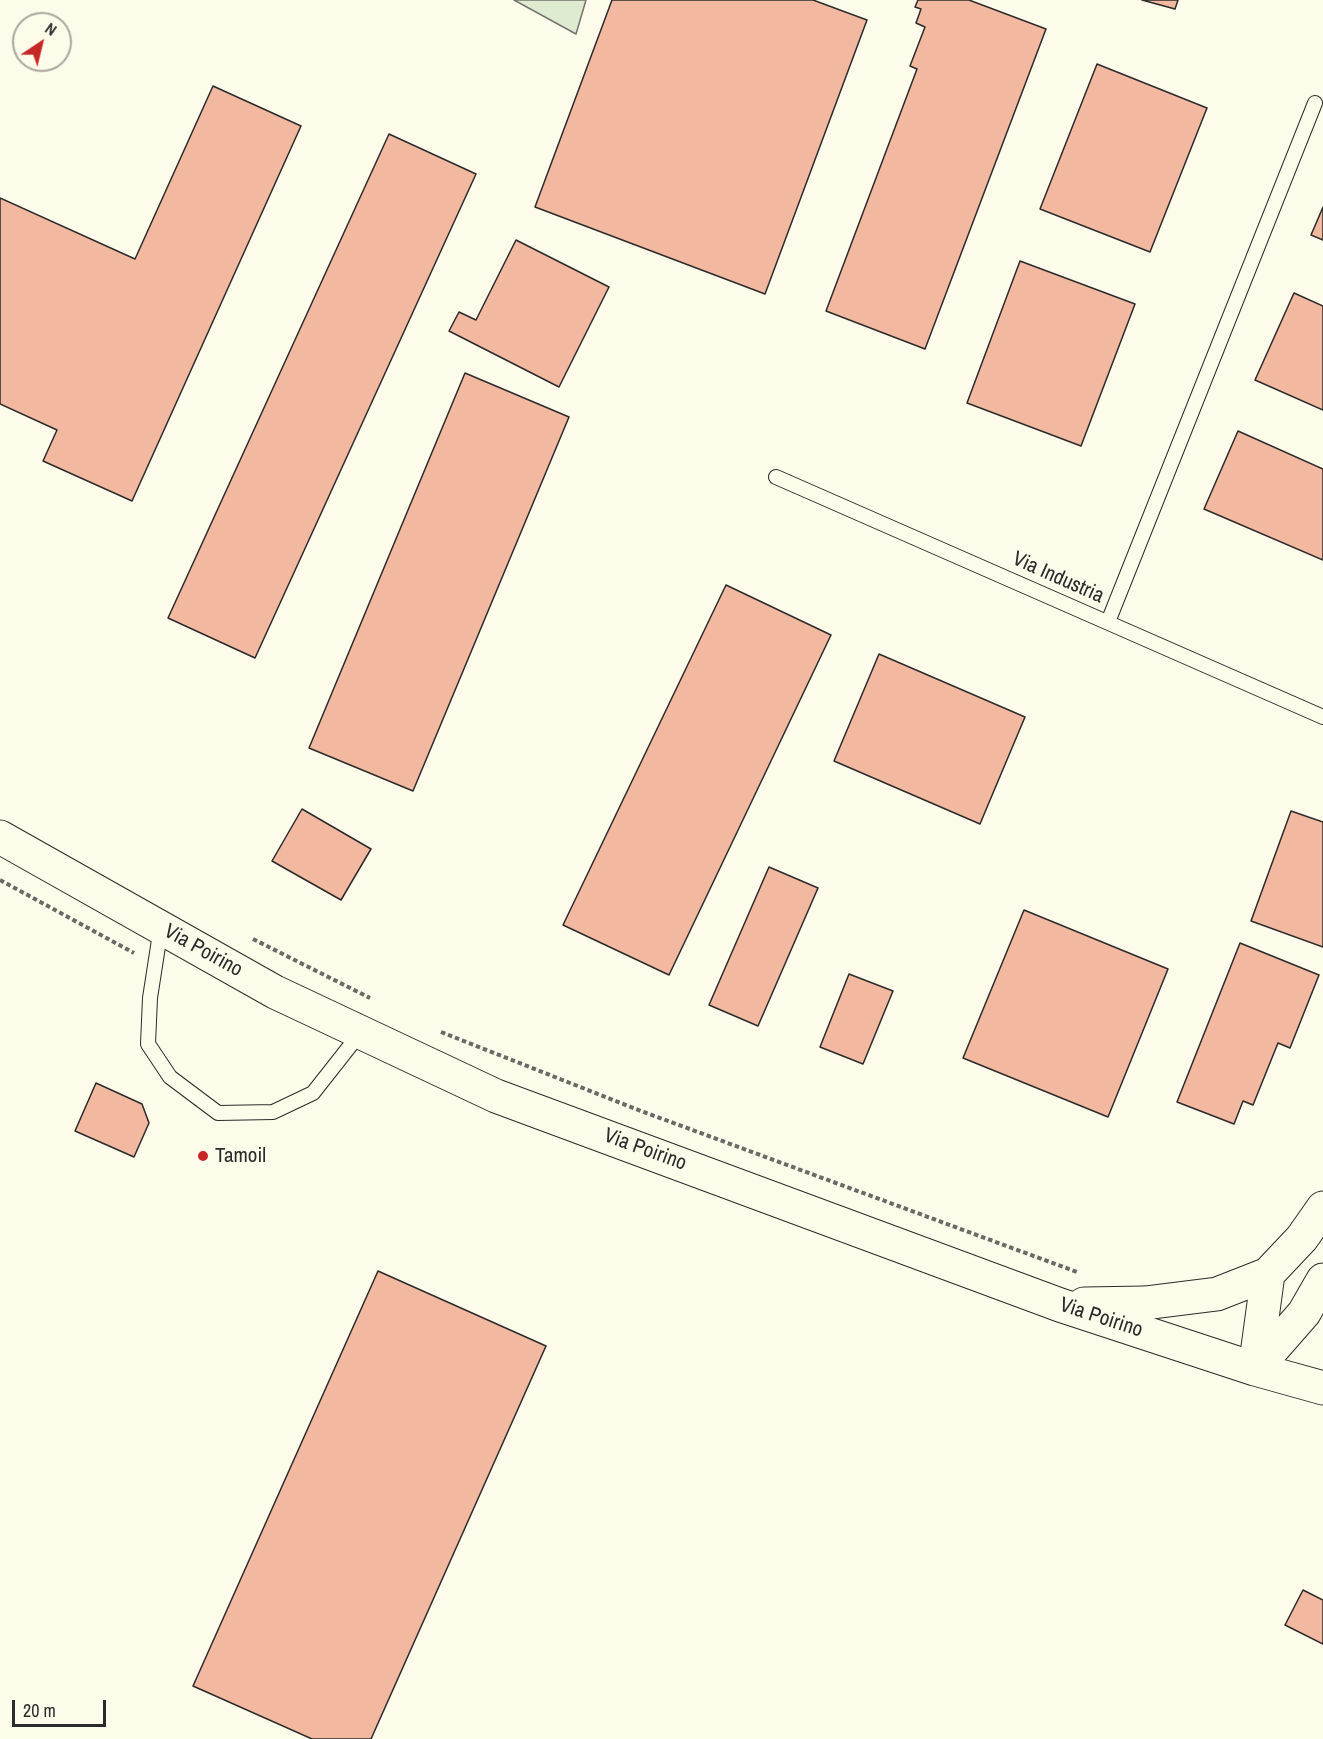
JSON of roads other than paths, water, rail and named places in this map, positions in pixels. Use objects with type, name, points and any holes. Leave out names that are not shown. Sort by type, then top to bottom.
[{"type":"main road","name":"Via Poirino","points":[[0,837],[275,992],[496,1096],[1060,1305],[1255,1369],[1323,1388]]},
{"type":"main road","points":[[1060,1305],[1145,1303],[1217,1294],[1268,1274],[1302,1238],[1323,1208]]},
{"type":"main road","points":[[1255,1369],[1268,1274]]},
{"type":"main road","points":[[1255,1369],[1304,1313],[1323,1280]]},
{"type":"lane","points":[[1108,622],[1316,103]]},
{"type":"lane","name":"Via Industria","points":[[776,477],[1323,717]]},
{"type":"lane","points":[[161,927],[150,998],[148,1044],[171,1077],[218,1113],[273,1112],[313,1093],[361,1032]]},
{"type":"place","name":"Tamoil","points":[[203,1156]]}]
